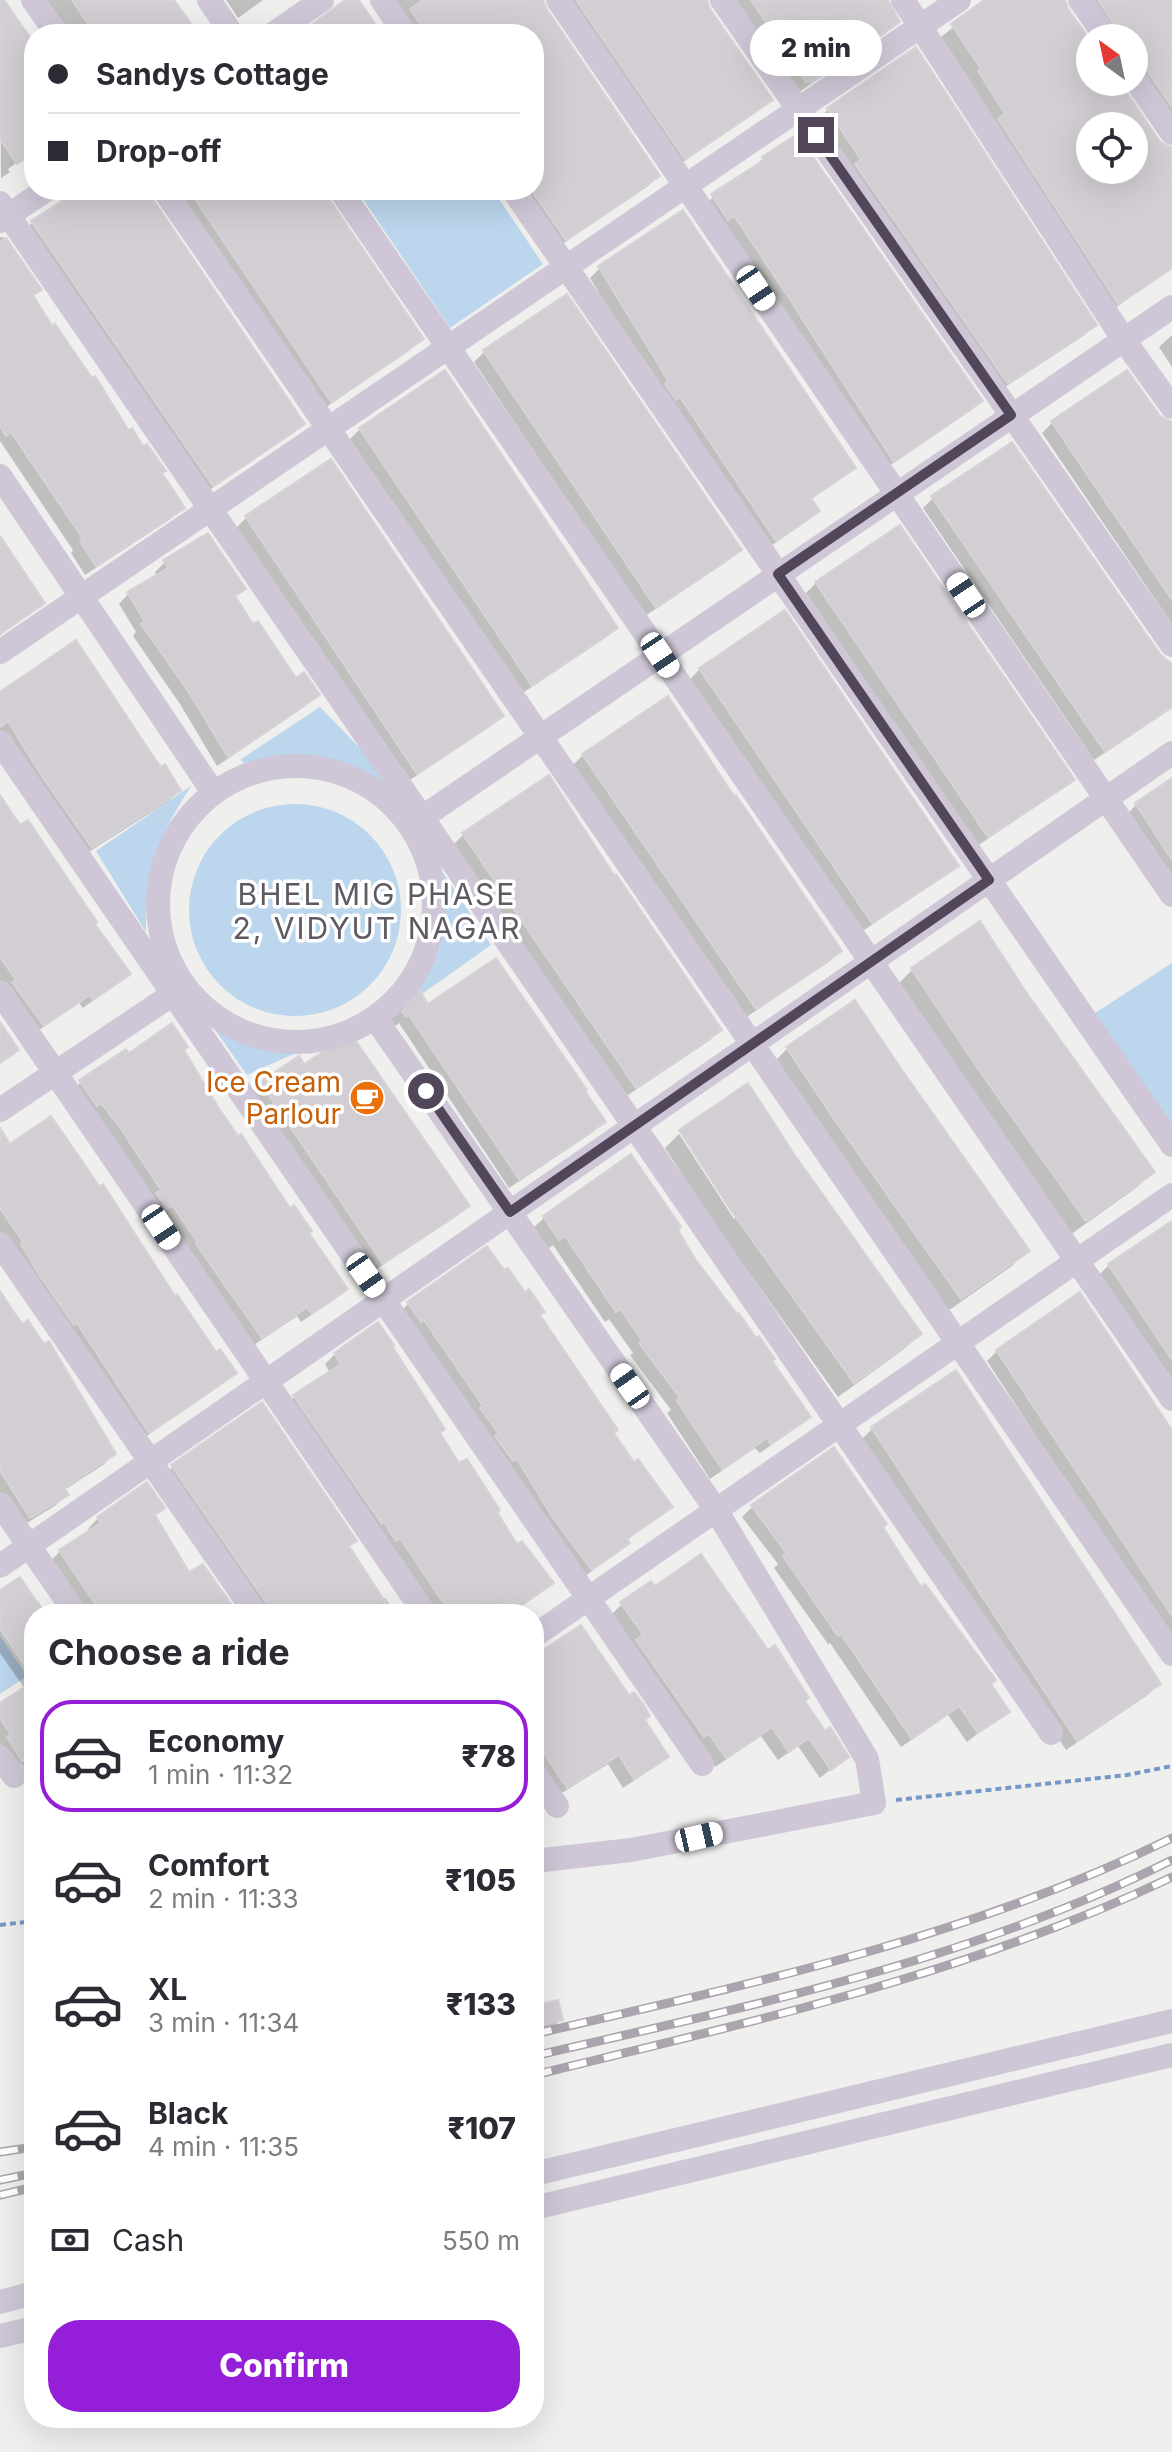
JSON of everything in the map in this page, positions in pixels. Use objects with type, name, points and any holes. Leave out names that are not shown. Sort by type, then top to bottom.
[{"type":"street","points":[[33,0],[50,24]]},
{"type":"street","points":[[209,0],[225,24]]},
{"type":"street","points":[[287,24],[322,0]]},
{"type":"street","points":[[382,0],[398,24]]},
{"type":"street","points":[[558,0],[1172,895]]},
{"type":"street","points":[[722,0],[1172,645]]},
{"type":"street","points":[[903,0],[1124,340],[1172,407]]},
{"type":"street","points":[[0,652],[959,0]]},
{"type":"street","points":[[1080,0],[1097,24]]},
{"type":"street","points":[[1146,96],[1172,133]]},
{"type":"street","points":[[27,200],[3,213],[211,509],[417,821],[635,1126],[1051,1733]]},
{"type":"street","points":[[171,200],[1172,1654]]},
{"type":"street","points":[[347,200],[1172,1399]]},
{"type":"street","points":[[520,200],[1172,1145]]},
{"type":"street","points":[[417,821],[1172,307]]},
{"type":"street","points":[[0,476],[213,792]]},
{"type":"street","points":[[0,742],[178,991],[383,1300],[702,1764]]},
{"type":"street","points":[[0,1566],[1172,753]]},
{"type":"street","points":[[296,765],[311,767],[341,772],[380,793],[417,821],[429,864],[435,907],[427,949],[406,988],[375,1018],[336,1037],[294,1043],[251,1036],[213,1016],[178,991],[163,948],[156,905],[163,862],[183,824],[213,792],[253,772],[296,765]]},
{"type":"street","points":[[0,1110],[178,991]]},
{"type":"street","points":[[0,992],[418,1604]]},
{"type":"street","points":[[375,1018],[716,1510],[867,1759],[874,1803],[631,1850],[544,1860]]},
{"type":"street","points":[[544,1629],[1172,1195]]},
{"type":"street","points":[[0,1244],[249,1604]]},
{"type":"street","points":[[0,1504],[69,1604]]},
{"type":"street","points":[[544,1787],[557,1806]]},
{"type":"street","points":[[544,2172],[1172,2021]]},
{"type":"street","points":[[544,2206],[1172,2055]]},
{"type":"street","points":[[0,2302],[24,2296]]},
{"type":"street","points":[[0,2336],[24,2330]]},
{"type":"path","points":[[874,1803],[1127,1775],[1172,1766]]},
{"type":"path","points":[[0,1925],[24,1922]]},
{"type":"shaded area","points":[[364,200],[500,200],[543,264],[450,328]]},
{"type":"shaded area","points":[[320,707],[389,778],[387,783],[382,785],[332,764],[242,762],[241,759]]},
{"type":"shaded area","points":[[191,786],[169,822],[155,855],[148,889],[146,932],[96,851]]},
{"type":"shaded area","points":[[295,804],[335,812],[370,835],[393,870],[401,910],[393,950],[370,985],[335,1008],[295,1016],[255,1008],[220,985],[197,950],[189,910],[197,870],[220,835],[255,812]]},
{"type":"shaded area","points":[[442,871],[491,945],[408,1004],[440,948],[445,895]]},
{"type":"shaded area","points":[[1172,963],[1172,1125],[1095,1013]]},
{"type":"shaded area","points":[[213,1027],[253,1047],[298,1052],[247,1075]]},
{"type":"shaded area","points":[[0,1636],[24,1672],[24,1678],[0,1694]]},
{"type":"building","points":[[0,0],[4,0],[24,29],[24,159],[17,164],[0,139]]},
{"type":"building","points":[[72,0],[174,0],[192,24],[88,24]]},
{"type":"building","points":[[345,0],[359,0],[375,24],[313,24]]},
{"type":"building","points":[[423,0],[543,0],[660,176],[566,240],[538,200],[544,200],[544,24],[420,24],[410,9]]},
{"type":"building","points":[[576,0],[707,0],[710,9],[773,100],[685,159]]},
{"type":"building","points":[[751,0],[888,0],[900,22],[811,83],[809,80],[806,82]]},
{"type":"building","points":[[984,0],[1065,0],[1079,24],[1076,24],[1076,96],[1129,96],[1140,112],[1076,112],[1076,184],[1148,184],[1148,124],[1160,142],[1172,148],[1172,268],[1118,304],[998,119],[1005,114],[978,71],[981,69],[951,24]]},
{"type":"building","points":[[1098,0],[1172,0],[1172,107],[1148,72],[1148,24],[1114,24]]},
{"type":"building","points":[[916,47],[1097,325],[1008,384],[855,164],[861,160],[827,108]]},
{"type":"building","points":[[797,134],[983,401],[894,462],[734,216],[728,220],[711,194],[764,160],[762,157]]},
{"type":"building","points":[[64,200],[153,200],[305,424],[213,486],[31,221]]},
{"type":"building","points":[[196,200],[330,200],[424,339],[331,402]]},
{"type":"building","points":[[683,210],[856,468],[811,498],[820,511],[776,541],[680,397],[676,400],[665,384],[668,382],[663,372],[598,266]]},
{"type":"building","points":[[6,238],[42,290],[33,295],[52,326],[55,324],[92,378],[95,376],[129,431],[132,428],[143,446],[147,444],[166,471],[162,473],[185,508],[96,566],[80,541],[83,539],[11,432],[6,436],[0,426],[0,242]]},
{"type":"building","points":[[567,294],[742,550],[656,608],[483,350]]},
{"type":"building","points":[[445,370],[618,628],[532,686],[359,428]]},
{"type":"building","points":[[1127,370],[1160,416],[1172,422],[1172,600],[1051,421]]},
{"type":"building","points":[[1012,442],[1160,654],[1172,664],[1172,707],[1105,752],[931,496]]},
{"type":"building","points":[[331,459],[504,716],[417,774],[245,516]]},
{"type":"building","points":[[900,525],[1075,780],[988,837],[815,582]]},
{"type":"building","points":[[208,533],[246,589],[235,596],[253,624],[258,621],[296,678],[304,672],[320,695],[228,757],[190,694],[141,624],[145,622],[127,592],[168,568],[163,560]]},
{"type":"building","points":[[0,536],[45,603],[0,634]]},
{"type":"building","points":[[785,610],[959,866],[872,923],[699,668]]},
{"type":"building","points":[[76,640],[151,753],[161,767],[165,764],[181,791],[92,848],[8,721],[0,727],[0,692]]},
{"type":"building","points":[[668,696],[842,951],[756,1009],[582,754]]},
{"type":"building","points":[[549,775],[722,1030],[636,1088],[462,833]]},
{"type":"building","points":[[1172,778],[1172,860],[1135,803]]},
{"type":"building","points":[[0,795],[20,825],[28,820],[131,974],[93,1000],[90,995],[44,1026],[12,982],[16,980],[0,957]]},
{"type":"building","points":[[980,921],[1026,992],[1155,1172],[1086,1221],[911,968]]},
{"type":"building","points":[[496,958],[606,1122],[519,1179],[409,1015],[406,1017],[395,1001],[417,987],[428,1004]]},
{"type":"building","points":[[855,1000],[1030,1251],[961,1299],[786,1047]]},
{"type":"building","points":[[0,1022],[19,1050],[0,1063]]},
{"type":"building","points":[[172,1023],[188,1047],[184,1050],[218,1107],[238,1136],[241,1134],[290,1208],[294,1205],[312,1231],[309,1233],[348,1289],[312,1314],[307,1307],[262,1338],[172,1205],[167,1209],[156,1193],[161,1190],[121,1129],[101,1103],[97,1106],[79,1080],[126,1049],[129,1053]]},
{"type":"building","points":[[351,1034],[470,1206],[383,1264],[260,1082],[299,1056],[304,1064]]},
{"type":"building","points":[[748,1083],[794,1154],[922,1334],[854,1383],[730,1209],[679,1130]]},
{"type":"building","points":[[51,1116],[100,1187],[103,1184],[175,1296],[177,1294],[216,1352],[220,1349],[237,1373],[149,1433],[77,1323],[74,1325],[38,1273],[21,1244],[23,1242],[0,1208],[0,1128],[10,1144]]},
{"type":"building","points":[[631,1154],[681,1227],[678,1230],[695,1259],[756,1338],[759,1336],[775,1359],[772,1361],[811,1417],[771,1444],[767,1438],[722,1469],[677,1401],[680,1398],[639,1343],[642,1341],[621,1309],[616,1312],[565,1236],[559,1240],[543,1216]]},
{"type":"building","points":[[1172,1221],[1172,1360],[1108,1264]]},
{"type":"building","points":[[487,1246],[525,1292],[529,1289],[545,1312],[540,1315],[618,1430],[614,1433],[634,1462],[638,1459],[673,1507],[627,1539],[630,1543],[592,1570],[553,1518],[517,1459],[513,1461],[495,1436],[499,1434],[480,1408],[483,1406],[424,1320],[421,1322],[407,1302]]},
{"type":"building","points":[[0,1291],[22,1324],[28,1320],[44,1344],[49,1341],[116,1454],[64,1488],[69,1495],[30,1518],[0,1470]]},
{"type":"building","points":[[1080,1292],[1172,1430],[1172,1616],[996,1350]]},
{"type":"building","points":[[378,1322],[445,1429],[440,1433],[459,1463],[467,1459],[500,1510],[497,1512],[517,1544],[522,1541],[554,1583],[524,1604],[444,1604],[400,1538],[396,1541],[384,1522],[382,1524],[293,1395],[341,1364],[334,1353]]},
{"type":"building","points":[[956,1370],[1161,1684],[1077,1741],[871,1427]]},
{"type":"building","points":[[262,1402],[357,1541],[349,1546],[387,1604],[267,1604],[171,1465]]},
{"type":"building","points":[[834,1447],[887,1524],[883,1527],[921,1587],[925,1584],[996,1680],[991,1684],[1010,1712],[978,1733],[959,1706],[912,1739],[841,1634],[838,1636],[783,1556],[787,1554],[751,1505]]},
{"type":"building","points":[[147,1482],[165,1508],[155,1515],[189,1572],[203,1564],[231,1604],[95,1604],[59,1550],[101,1523],[97,1517]]},
{"type":"building","points":[[701,1554],[768,1650],[775,1645],[809,1698],[805,1701],[825,1731],[830,1727],[849,1757],[831,1770],[809,1738],[789,1752],[772,1727],[726,1758],[709,1734],[704,1737],[636,1640],[643,1635],[620,1602],[651,1581],[655,1586]]},
{"type":"building","points":[[20,1577],[38,1604],[24,1604],[24,1664],[0,1629],[0,1590]]},
{"type":"building","points":[[581,1625],[629,1695],[634,1692],[644,1705],[650,1716],[645,1720],[669,1757],[634,1779],[619,1755],[567,1788],[544,1753],[544,1649]]},
{"type":"building","points":[[24,1687],[22,1761],[7,1737],[11,1735],[0,1718],[0,1703]]},
{"type":"building","points":[[558,2000],[563,2020],[544,2025],[544,2004]]},
{"type":"railway","points":[[544,2032],[778,1976],[939,1930],[1095,1873],[1172,1838]]},
{"type":"railway","points":[[544,2054],[778,1998],[940,1953],[1019,1926],[1172,1860]]},
{"type":"railway","points":[[544,2073],[778,2015],[938,1968],[1095,1911],[1172,1877]]},
{"type":"railway","points":[[0,2152],[24,2148]]},
{"type":"railway","points":[[0,2180],[24,2175]]},
{"type":"railway","points":[[0,2195],[24,2189]]},
{"type":"place","name":"Ice Cream Parlour","points":[[367,1098]]},
{"type":"district","name":"BHEL MIG PHASE 2, VIDYUT NAGAR","points":[[377,911]]},
{"type":"route","points":[[426,1091],[510,1212],[989,880],[778,574],[1011,415],[816,135]]}]
